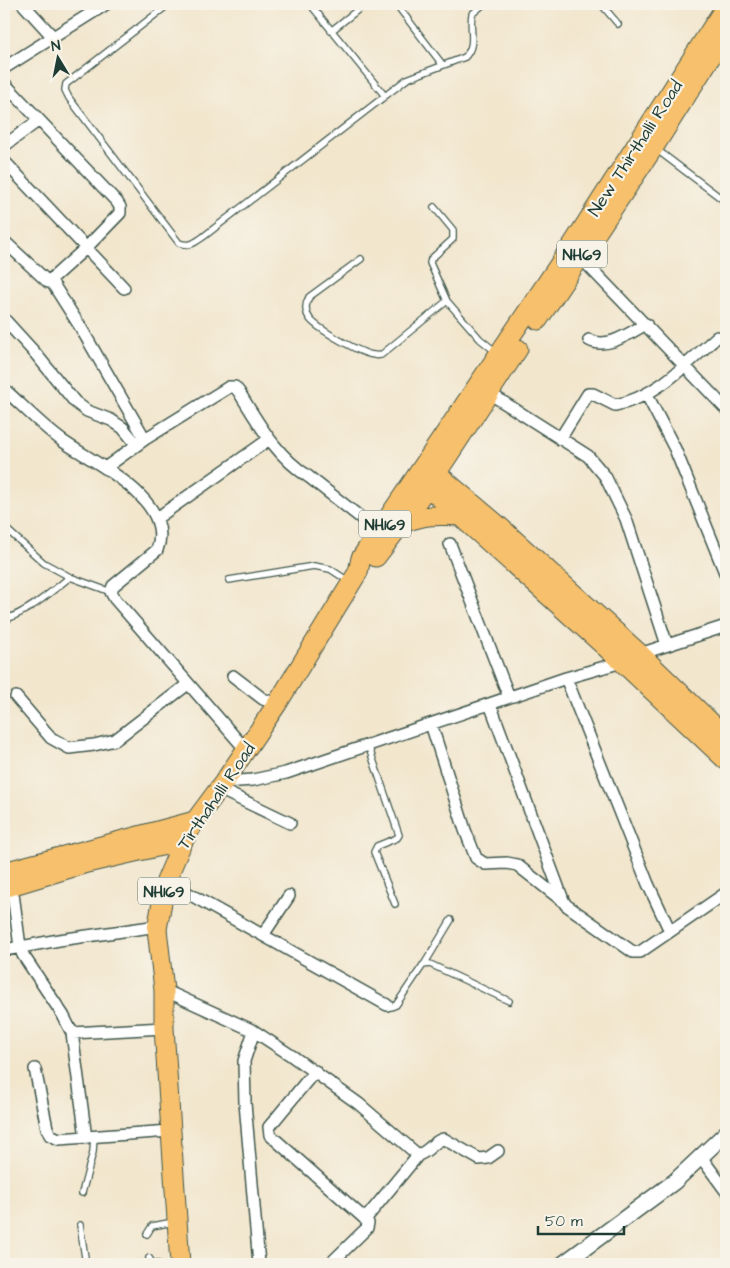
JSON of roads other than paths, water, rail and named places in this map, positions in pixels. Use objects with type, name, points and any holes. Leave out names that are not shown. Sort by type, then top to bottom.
[{"type":"main road","name":"New Thirthalli Road","points":[[426,475],[500,355],[725,11]]},
{"type":"main road","name":"NH69","points":[[426,475],[454,447],[654,147],[726,33]]},
{"type":"main road","points":[[454,447],[454,468],[462,495]]},
{"type":"main road","points":[[426,475],[462,495],[723,730]]},
{"type":"main road","points":[[426,475],[461,516],[622,662],[726,760]]},
{"type":"main road","name":"NH169","points":[[355,578],[371,563],[403,523],[426,475]]},
{"type":"main road","name":"Tirthahalli Road","points":[[180,1264],[170,1131],[164,1028],[164,990],[158,926],[166,881],[183,841],[195,821],[222,786],[277,704],[355,578],[361,558],[379,532],[426,475]]},
{"type":"main road","points":[[403,523],[416,517],[432,514],[461,516]]},
{"type":"main road","points":[[6,882],[195,821]]},
{"type":"main road","points":[[6,882],[183,841]]},
{"type":"street","points":[[23,4],[54,38]]},
{"type":"street","points":[[4,68],[106,4]]},
{"type":"street","points":[[4,83],[120,207],[120,213],[87,247],[48,282],[4,241]]},
{"type":"street","points":[[4,146],[39,120]]},
{"type":"street","points":[[4,160],[124,288]]},
{"type":"street","points":[[580,257],[726,409]]},
{"type":"street","points":[[51,281],[81,328],[141,442]]},
{"type":"street","points":[[4,319],[35,352],[75,402],[87,411],[112,420],[141,442]]},
{"type":"street","points":[[589,340],[595,343],[607,343],[646,324]]},
{"type":"street","points":[[560,438],[588,394],[594,394],[616,405],[647,395],[717,337]]},
{"type":"street","points":[[105,468],[141,442],[229,387],[235,388],[240,392],[268,440],[283,457],[379,532]]},
{"type":"street","points":[[4,389],[63,442],[105,468],[140,496],[156,518],[160,533],[160,543],[157,550],[113,586],[111,592],[115,599],[246,750]]},
{"type":"street","points":[[489,392],[588,456],[604,476],[626,519],[667,645]]},
{"type":"street","points":[[647,395],[674,449],[726,575]]},
{"type":"street","points":[[156,518],[268,440]]},
{"type":"street","points":[[450,544],[509,697]]},
{"type":"street","points":[[222,786],[286,773],[726,626]]},
{"type":"street","points":[[233,676],[263,699],[277,704]]},
{"type":"street","points":[[566,678],[648,884],[670,931]]},
{"type":"street","points":[[16,698],[51,738],[69,748],[115,740],[188,684]]},
{"type":"street","points":[[490,704],[566,906],[634,952],[640,952],[726,893]]},
{"type":"street","points":[[431,724],[465,830],[476,858],[485,864],[507,863],[518,866],[564,902]]},
{"type":"street","points":[[222,786],[290,823]]},
{"type":"street","points":[[166,881],[387,1005]]},
{"type":"street","points":[[6,882],[23,955],[63,1015],[72,1033],[90,1137]]},
{"type":"street","points":[[263,935],[289,896]]},
{"type":"street","points":[[4,948],[10,949],[158,926]]},
{"type":"street","points":[[164,990],[254,1031],[316,1071],[359,1104],[418,1155]]},
{"type":"street","points":[[72,1033],[164,1028]]},
{"type":"street","points":[[254,1031],[244,1060],[245,1103],[259,1264]]},
{"type":"street","points":[[35,1069],[50,1135],[59,1139],[170,1131]]},
{"type":"street","points":[[316,1071],[269,1127],[269,1132],[270,1135],[364,1218],[368,1224],[367,1228],[331,1263]]},
{"type":"street","points":[[563,1264],[674,1182],[726,1133]]},
{"type":"street","points":[[364,1218],[367,1217],[418,1155],[426,1152],[438,1140],[444,1139],[480,1159],[488,1158],[498,1151]]},
{"type":"street","points":[[701,1157],[726,1191]]},
{"type":"lane","points":[[169,4],[66,84],[65,90],[69,98],[179,243],[186,245],[191,245],[407,79],[442,64],[465,58],[472,44],[472,14],[484,4]]},
{"type":"lane","points":[[310,4],[385,96]]},
{"type":"lane","points":[[331,30],[365,4]]},
{"type":"lane","points":[[396,4],[442,64]]},
{"type":"lane","points":[[601,4],[618,24]]},
{"type":"lane","points":[[654,147],[726,202]]},
{"type":"lane","points":[[434,207],[454,234],[453,239],[431,259],[430,263],[446,301],[480,339],[500,355]]},
{"type":"lane","points":[[361,259],[309,297],[306,303],[310,319],[330,335],[365,353],[382,355],[446,301]]},
{"type":"lane","points":[[4,527],[44,563],[70,577],[111,592]]},
{"type":"lane","points":[[229,580],[314,566],[330,569],[355,578]]},
{"type":"lane","points":[[4,620],[19,614],[45,597],[70,577]]},
{"type":"lane","points":[[368,745],[399,835],[397,838],[377,846],[374,852],[395,904]]},
{"type":"lane","points":[[387,1005],[392,1007],[396,1005],[425,963],[451,920]]},
{"type":"lane","points":[[425,963],[509,1001]]},
{"type":"lane","points":[[82,1193],[93,1152],[90,1137]]},
{"type":"lane","points":[[147,1234],[152,1226],[176,1221]]},
{"type":"lane","points":[[80,1225],[86,1264]]},
{"type":"lane","points":[[149,1258],[153,1264],[158,1264]]}]
